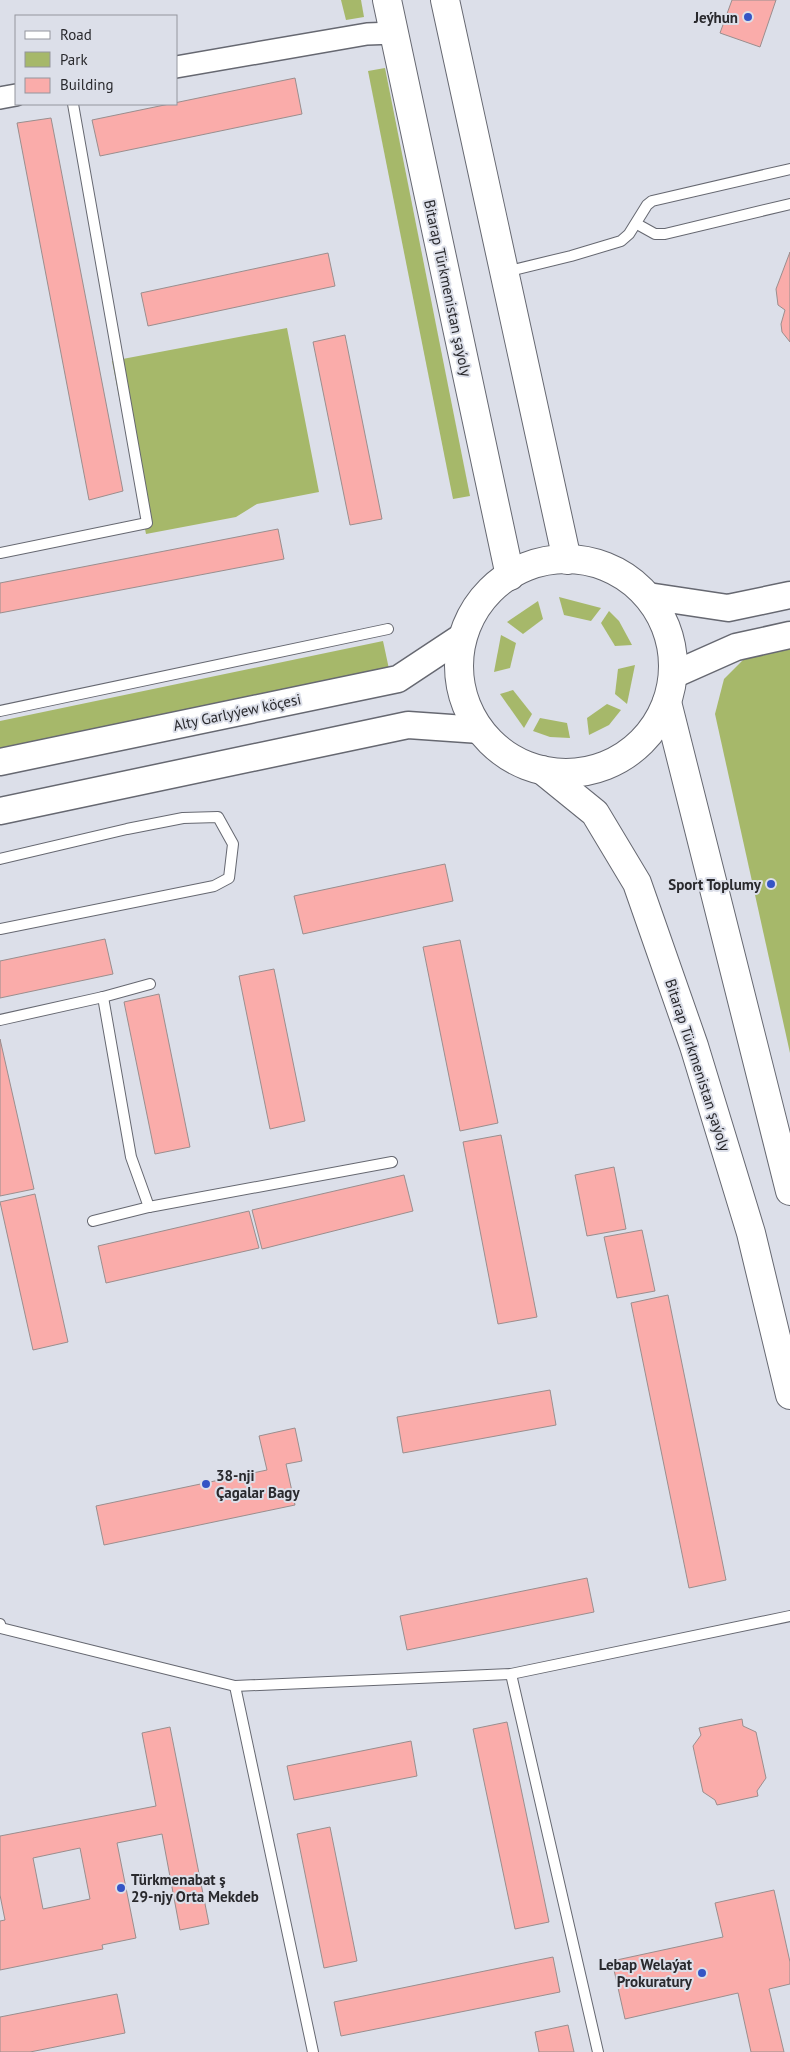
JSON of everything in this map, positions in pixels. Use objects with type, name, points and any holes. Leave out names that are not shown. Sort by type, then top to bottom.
[{"type":"main road","name":"Bitarap Türkmenistan şaýoly","points":[[387,0],[510,576]]},
{"type":"main road","points":[[445,0],[567,560]]},
{"type":"main road","points":[[552,559],[567,560],[590,561],[622,574],[648,596],[664,620],[672,647],[673,675],[667,702],[652,730],[624,755],[603,766],[573,772],[542,770],[518,762],[497,748],[480,730],[464,701],[458,668],[463,636],[472,613],[488,592],[517,570],[552,559]]},
{"type":"main road","points":[[667,702],[777,1124],[790,1191]]},
{"type":"main road","name":"Bitarap Türkmenistan şaýoly","points":[[542,770],[595,813],[637,883],[694,1046],[751,1233],[790,1395]]},
{"type":"street","points":[[178,67],[367,34],[394,33]]},
{"type":"street","points":[[0,98],[15,95]]},
{"type":"street","points":[[648,596],[728,608],[790,595]]},
{"type":"street","points":[[673,675],[736,647],[790,635]]},
{"type":"street","name":"Alty Garlyýew köçesi","points":[[0,762],[398,679],[463,636]]},
{"type":"street","points":[[0,811],[408,725],[480,730]]},
{"type":"lane","points":[[0,553],[147,522],[73,105]]},
{"type":"lane","points":[[504,272],[571,256],[621,241],[637,224],[647,205],[652,201],[790,169]]},
{"type":"lane","points":[[637,224],[655,234],[665,234],[790,204]]},
{"type":"lane","points":[[0,711],[388,629]]},
{"type":"lane","points":[[0,859],[127,828],[182,818],[218,817],[233,844],[229,878],[214,886],[0,929]]},
{"type":"lane","points":[[0,1020],[104,997],[150,984]]},
{"type":"lane","points":[[104,997],[131,1157],[148,1207]]},
{"type":"lane","points":[[93,1221],[148,1207],[392,1162]]},
{"type":"lane","points":[[0,1624],[1,1628],[235,1686],[512,1674],[790,1616]]},
{"type":"lane","points":[[512,1674],[598,2052]]},
{"type":"lane","points":[[235,1686],[313,2052]]},
{"type":"green space","points":[[341,0],[361,0],[364,17],[346,20]]},
{"type":"green space","points":[[385,68],[470,496],[453,499],[368,71]]},
{"type":"green space","points":[[287,328],[319,492],[257,504],[236,517],[146,534],[112,361]]},
{"type":"green space","points":[[559,597],[601,608],[591,621],[564,615]]},
{"type":"green space","points":[[538,601],[543,619],[523,634],[507,622]]},
{"type":"green space","points":[[609,611],[619,621],[632,645],[615,646],[601,623]]},
{"type":"green space","points":[[501,635],[516,643],[510,668],[494,672]]},
{"type":"green space","points":[[383,641],[389,669],[0,750],[0,721]]},
{"type":"green space","name":"Sport Toplumy","points":[[790,649],[790,1053],[715,714],[724,679],[744,659]]},
{"type":"green space","points":[[635,665],[627,704],[615,694],[618,669]]},
{"type":"green space","points":[[513,690],[532,714],[524,728],[500,694]]},
{"type":"green space","points":[[607,704],[621,710],[609,725],[589,735],[587,718]]},
{"type":"green space","points":[[540,718],[567,723],[570,738],[550,737],[533,731]]},
{"type":"building","name":"Jeýhun","points":[[732,0],[776,0],[760,47],[720,33]]},
{"type":"building","points":[[295,78],[302,114],[100,156],[92,120],[164,105],[178,105],[178,102]]},
{"type":"building","points":[[51,118],[123,491],[89,500],[17,123]]},
{"type":"building","points":[[790,252],[790,342],[782,332],[781,324],[785,310],[778,305],[776,289]]},
{"type":"building","points":[[328,253],[335,286],[148,326],[141,293]]},
{"type":"building","points":[[345,335],[382,519],[350,525],[313,342]]},
{"type":"building","points":[[278,529],[284,559],[0,613],[0,583]]},
{"type":"building","points":[[445,864],[453,901],[303,934],[294,896]]},
{"type":"building","points":[[105,939],[113,974],[0,998],[0,961]]},
{"type":"building","points":[[460,940],[498,1123],[460,1131],[423,947]]},
{"type":"building","points":[[274,969],[305,1121],[270,1129],[239,976]]},
{"type":"building","points":[[159,994],[190,1147],[155,1154],[124,1002]]},
{"type":"building","points":[[0,1039],[34,1189],[0,1196]]},
{"type":"building","points":[[501,1135],[537,1317],[498,1324],[463,1142]]},
{"type":"building","points":[[614,1167],[626,1229],[587,1236],[575,1175]]},
{"type":"building","points":[[404,1175],[413,1211],[262,1249],[252,1210]]},
{"type":"building","points":[[35,1194],[68,1342],[33,1350],[0,1202]]},
{"type":"building","points":[[249,1211],[259,1248],[106,1283],[98,1246]]},
{"type":"building","points":[[642,1230],[655,1291],[617,1298],[604,1237]]},
{"type":"building","points":[[668,1295],[726,1580],[689,1588],[631,1303]]},
{"type":"building","points":[[550,1390],[556,1425],[403,1453],[397,1417]]},
{"type":"building","points":[[295,1428],[302,1461],[286,1464],[295,1505],[104,1545],[96,1506],[267,1470],[259,1436]]},
{"type":"building","points":[[587,1578],[594,1612],[407,1650],[400,1616]]},
{"type":"building","points":[[742,1719],[743,1726],[756,1732],[766,1778],[757,1791],[758,1796],[717,1805],[715,1800],[703,1792],[693,1746],[701,1735],[699,1728]]},
{"type":"building","points":[[507,1722],[549,1922],[515,1929],[473,1729]]},
{"type":"building","points":[[170,1727],[209,1924],[180,1930],[162,1834],[117,1843],[136,1938],[102,1945],[103,1949],[0,1970],[0,1921],[5,1920],[0,1895],[0,1836],[156,1806],[142,1733]],"holes":[[[80,1848],[90,1899],[43,1909],[33,1858]]]},
{"type":"building","points":[[411,1741],[417,1776],[294,1800],[287,1766]]},
{"type":"building","points":[[330,1827],[357,1961],[324,1968],[297,1834]]},
{"type":"building","name":"Lebap Welaýat Prokuratury","points":[[774,1890],[790,1962],[790,1984],[769,1989],[784,2052],[751,2052],[738,1993],[625,2019],[612,1961],[723,1937],[715,1903]]},
{"type":"building","points":[[553,1957],[560,1992],[341,2036],[334,2002]]},
{"type":"building","points":[[117,1994],[125,2033],[30,2052],[0,2052],[0,2017]]},
{"type":"building","points":[[568,2025],[574,2052],[539,2052],[535,2032]]},
{"type":"place","name":"Jeýhun","points":[[748,17]]},
{"type":"place","name":"Sport Toplumy","points":[[771,884]]},
{"type":"place","name":"38-nji Çagalar Bagy","points":[[206,1484]]},
{"type":"place","name":"Türkmenabat ş 29-njy Orta Mekdeb","points":[[121,1888]]},
{"type":"place","name":"Lebap Welaýat Prokuratury","points":[[702,1973]]}]
